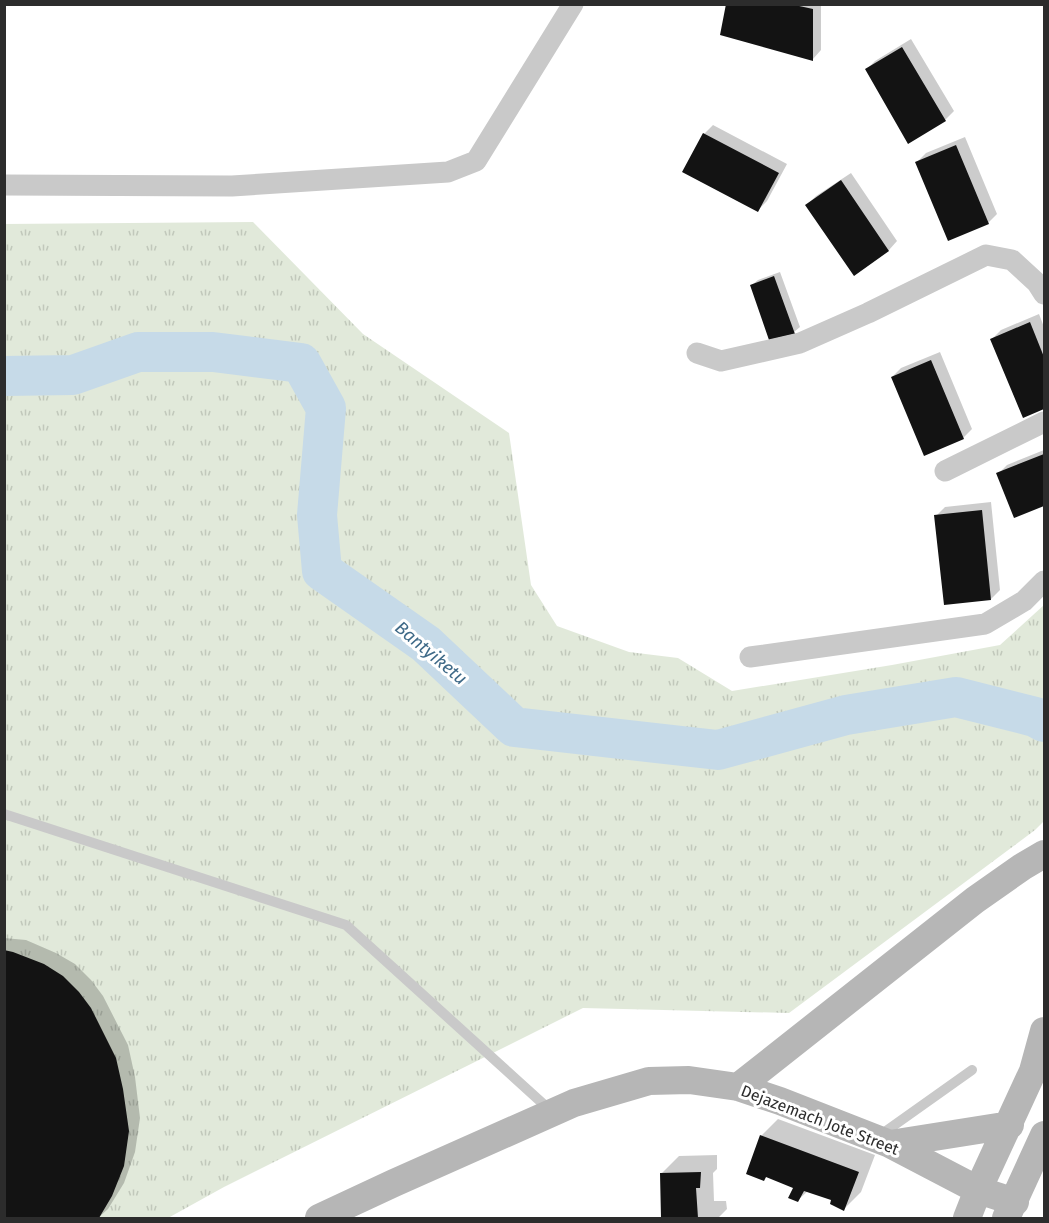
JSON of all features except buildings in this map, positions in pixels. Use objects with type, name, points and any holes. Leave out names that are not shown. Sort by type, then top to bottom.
[{"type":"main road","points":[[738,1088],[975,900],[1044,854]]},
{"type":"main road","points":[[967,1218],[1033,1071],[1044,1031]]},
{"type":"main road","name":"Dejazemach Jote Street","points":[[328,1217],[394,1183],[574,1103],[648,1081],[689,1080],[738,1088],[780,1101],[883,1141],[978,1190],[1011,1210]]},
{"type":"main road","points":[[883,1141],[1010,1125]]},
{"type":"main road","points":[[1011,1210],[1044,1135]]},
{"type":"street","points":[[4,185],[232,186],[448,172],[476,161],[573,4]]},
{"type":"street","points":[[697,353],[721,361],[800,343],[868,313],[986,255],[1011,261],[1037,283],[1044,294]]},
{"type":"street","points":[[945,471],[1044,422]]},
{"type":"street","points":[[750,657],[985,624],[1023,601],[1044,581]]},
{"type":"lane","points":[[4,814],[346,925],[553,1113]]},
{"type":"lane","points":[[883,1141],[972,1070]]},
{"type":"green space","points":[[253,222],[363,334],[509,433],[531,585],[557,626],[629,652],[678,658],[732,691],[1000,645],[1044,605],[1044,821],[789,1013],[583,1008],[224,1187],[168,1218],[5,1218],[4,224]]},
{"type":"waterway","name":"Bantyiketu","points":[[4,376],[73,375],[138,352],[213,352],[301,363],[326,408],[317,515],[322,571],[426,644],[514,727],[718,750],[846,715],[956,697],[1035,717],[1044,722]]}]
